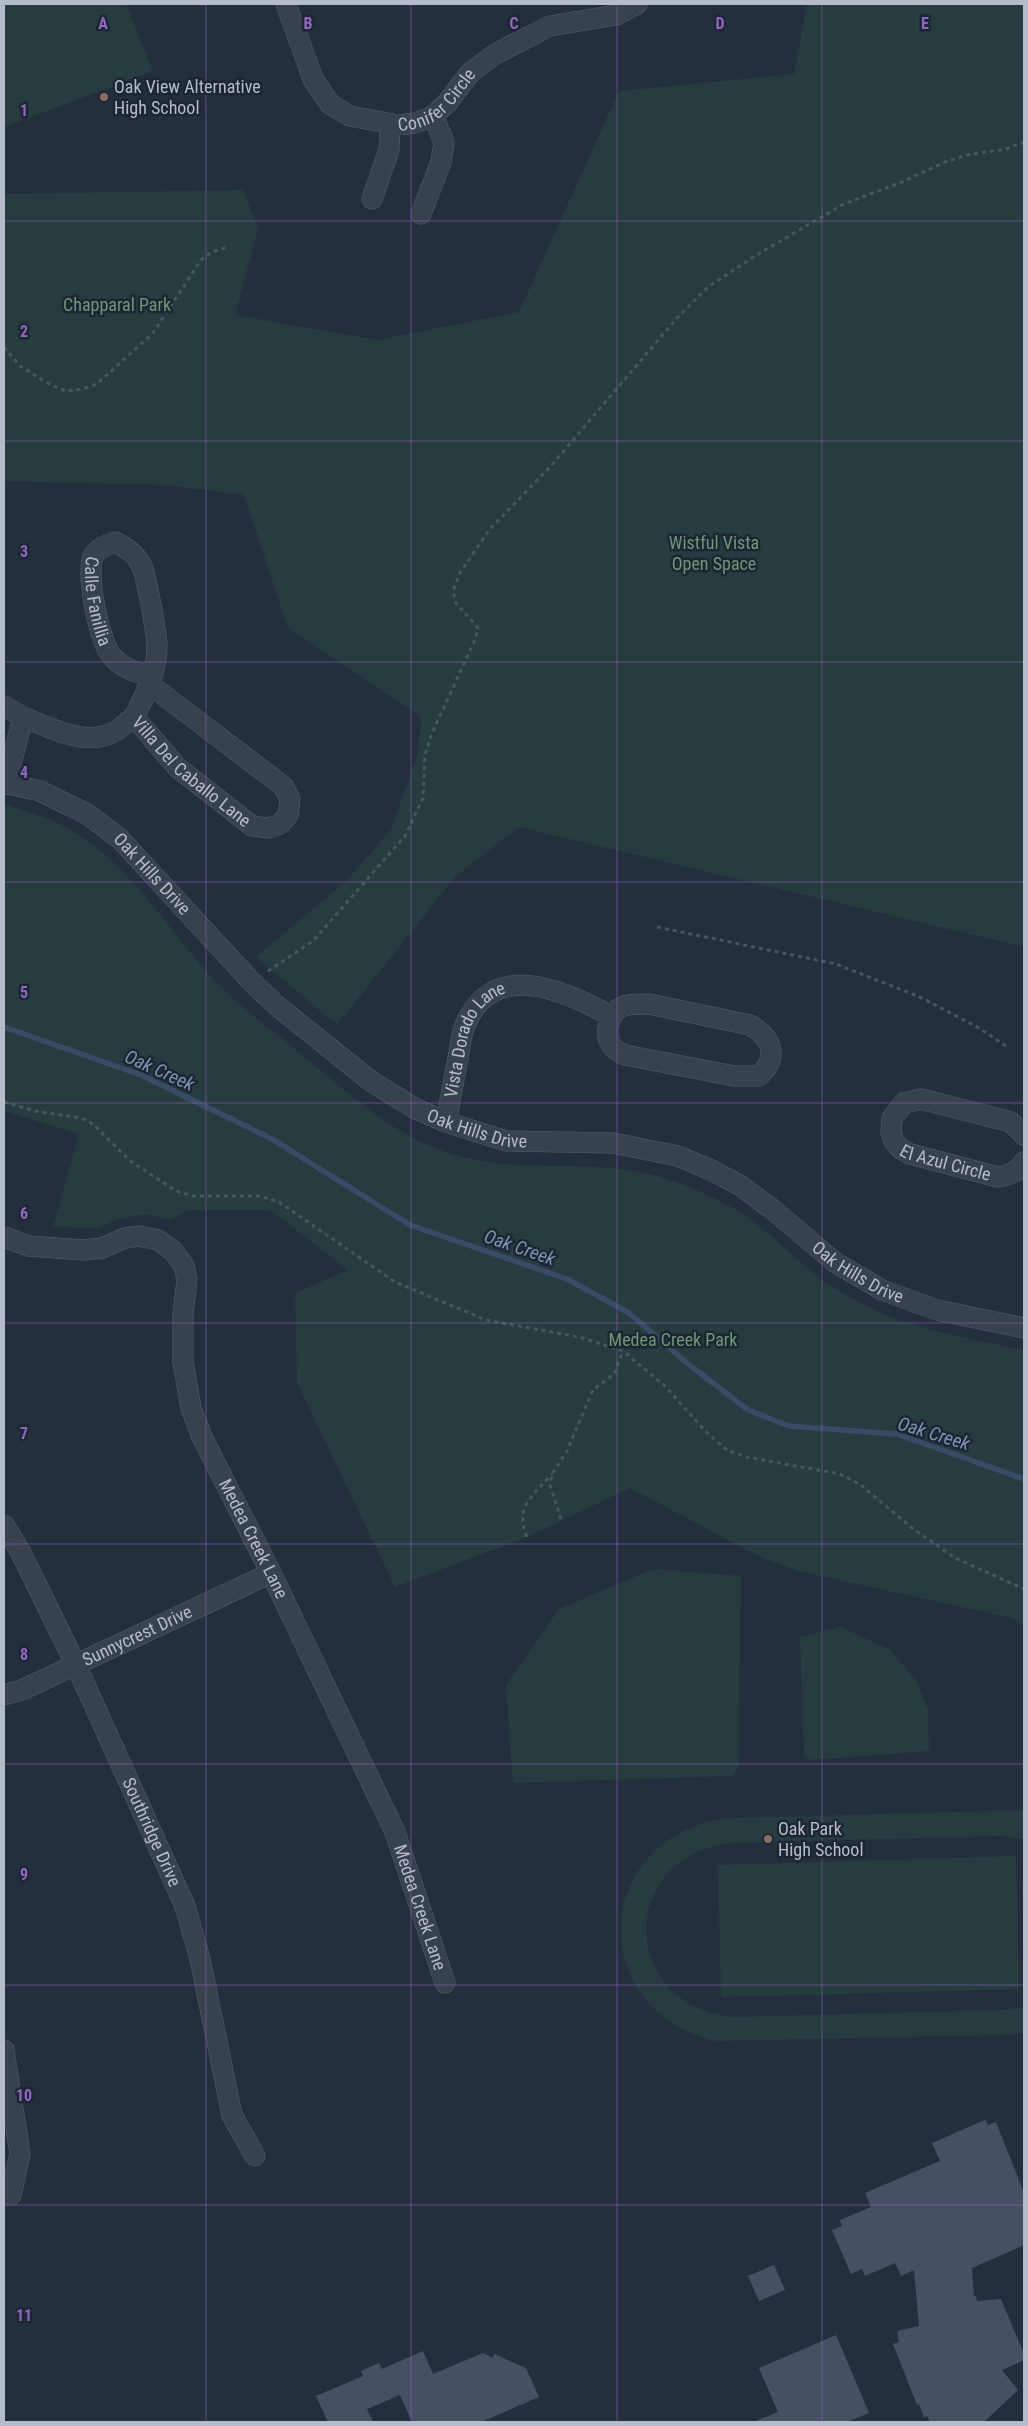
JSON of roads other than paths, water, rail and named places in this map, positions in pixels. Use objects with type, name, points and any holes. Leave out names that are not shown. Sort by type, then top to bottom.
[{"type":"street","name":"Conifer Circle","points":[[286,4],[313,79],[330,104],[350,116],[390,125],[415,123],[433,116],[447,103],[470,73],[495,54],[550,26],[616,15],[636,4]]},
{"type":"street","points":[[421,214],[441,162],[444,142],[433,116]]},
{"type":"street","points":[[372,199],[389,150],[390,125]]},
{"type":"street","name":"Calle Fanillia","points":[[134,717],[150,680],[157,647],[142,566],[127,547],[115,542],[103,546],[93,556],[90,574],[104,643],[111,656],[121,665],[150,680]]},
{"type":"street","name":"Villa Del Caballo Lane","points":[[4,706],[23,717],[66,734],[94,738],[115,732],[134,717],[178,768],[252,826],[269,828],[280,824],[288,815],[290,798],[283,786],[150,680]]},
{"type":"street","points":[[5,784],[23,717]]},
{"type":"street","name":"Oak Hills Drive","points":[[5,784],[40,791],[87,814],[119,838],[250,980],[276,1005],[372,1082],[416,1109],[446,1122],[506,1141],[613,1143],[678,1156],[712,1170],[740,1186],[772,1208],[836,1263],[882,1290],[937,1310],[1024,1328]]},
{"type":"street","name":"Vista Dorado Lane","points":[[446,1122],[464,1029],[472,1012],[488,995],[513,984],[536,985],[577,997],[611,1016]]},
{"type":"street","points":[[649,1004],[750,1025],[762,1032],[768,1039],[771,1049],[770,1060],[766,1069],[759,1076],[734,1076],[625,1055],[613,1048],[608,1039],[607,1029],[611,1016],[624,1006],[649,1004]]},
{"type":"street","name":"El Azul Circle","points":[[1023,1168],[1007,1176],[998,1177],[910,1154],[901,1149],[894,1141],[891,1132],[892,1118],[897,1109],[904,1103],[921,1099],[1011,1122],[1024,1135]]},
{"type":"street","name":"Medea Creek Lane","points":[[4,1237],[29,1246],[83,1250],[102,1248],[125,1238],[139,1236],[158,1240],[173,1251],[184,1266],[188,1280],[183,1314],[183,1362],[191,1408],[202,1437],[271,1573],[395,1832],[445,1983]]},
{"type":"street","name":"Southridge Drive","points":[[4,1525],[20,1551],[76,1665],[184,1906],[200,1959],[232,2115],[255,2156]]},
{"type":"street","name":"Sunnycrest Drive","points":[[4,1695],[24,1689],[271,1573]]},
{"type":"street","points":[[4,2050],[20,2154],[11,2195]]},
{"type":"waterway","name":"Oak Creek","points":[[4,1027],[141,1075],[272,1139],[410,1225],[567,1279],[629,1313],[687,1363],[748,1410],[789,1426],[897,1434],[1024,1479]]},
{"type":"place","name":"Oak View Alternative High School","points":[[104,97]]},
{"type":"place","name":"Oak Park High School","points":[[768,1839]]},
{"type":"park label","name":"Chapparal Park","points":[[117,305]]},
{"type":"park label","name":"Wistful Vista Open Space","points":[[714,553]]},
{"type":"park label","name":"Medea Creek Park","points":[[673,1340]]}]
